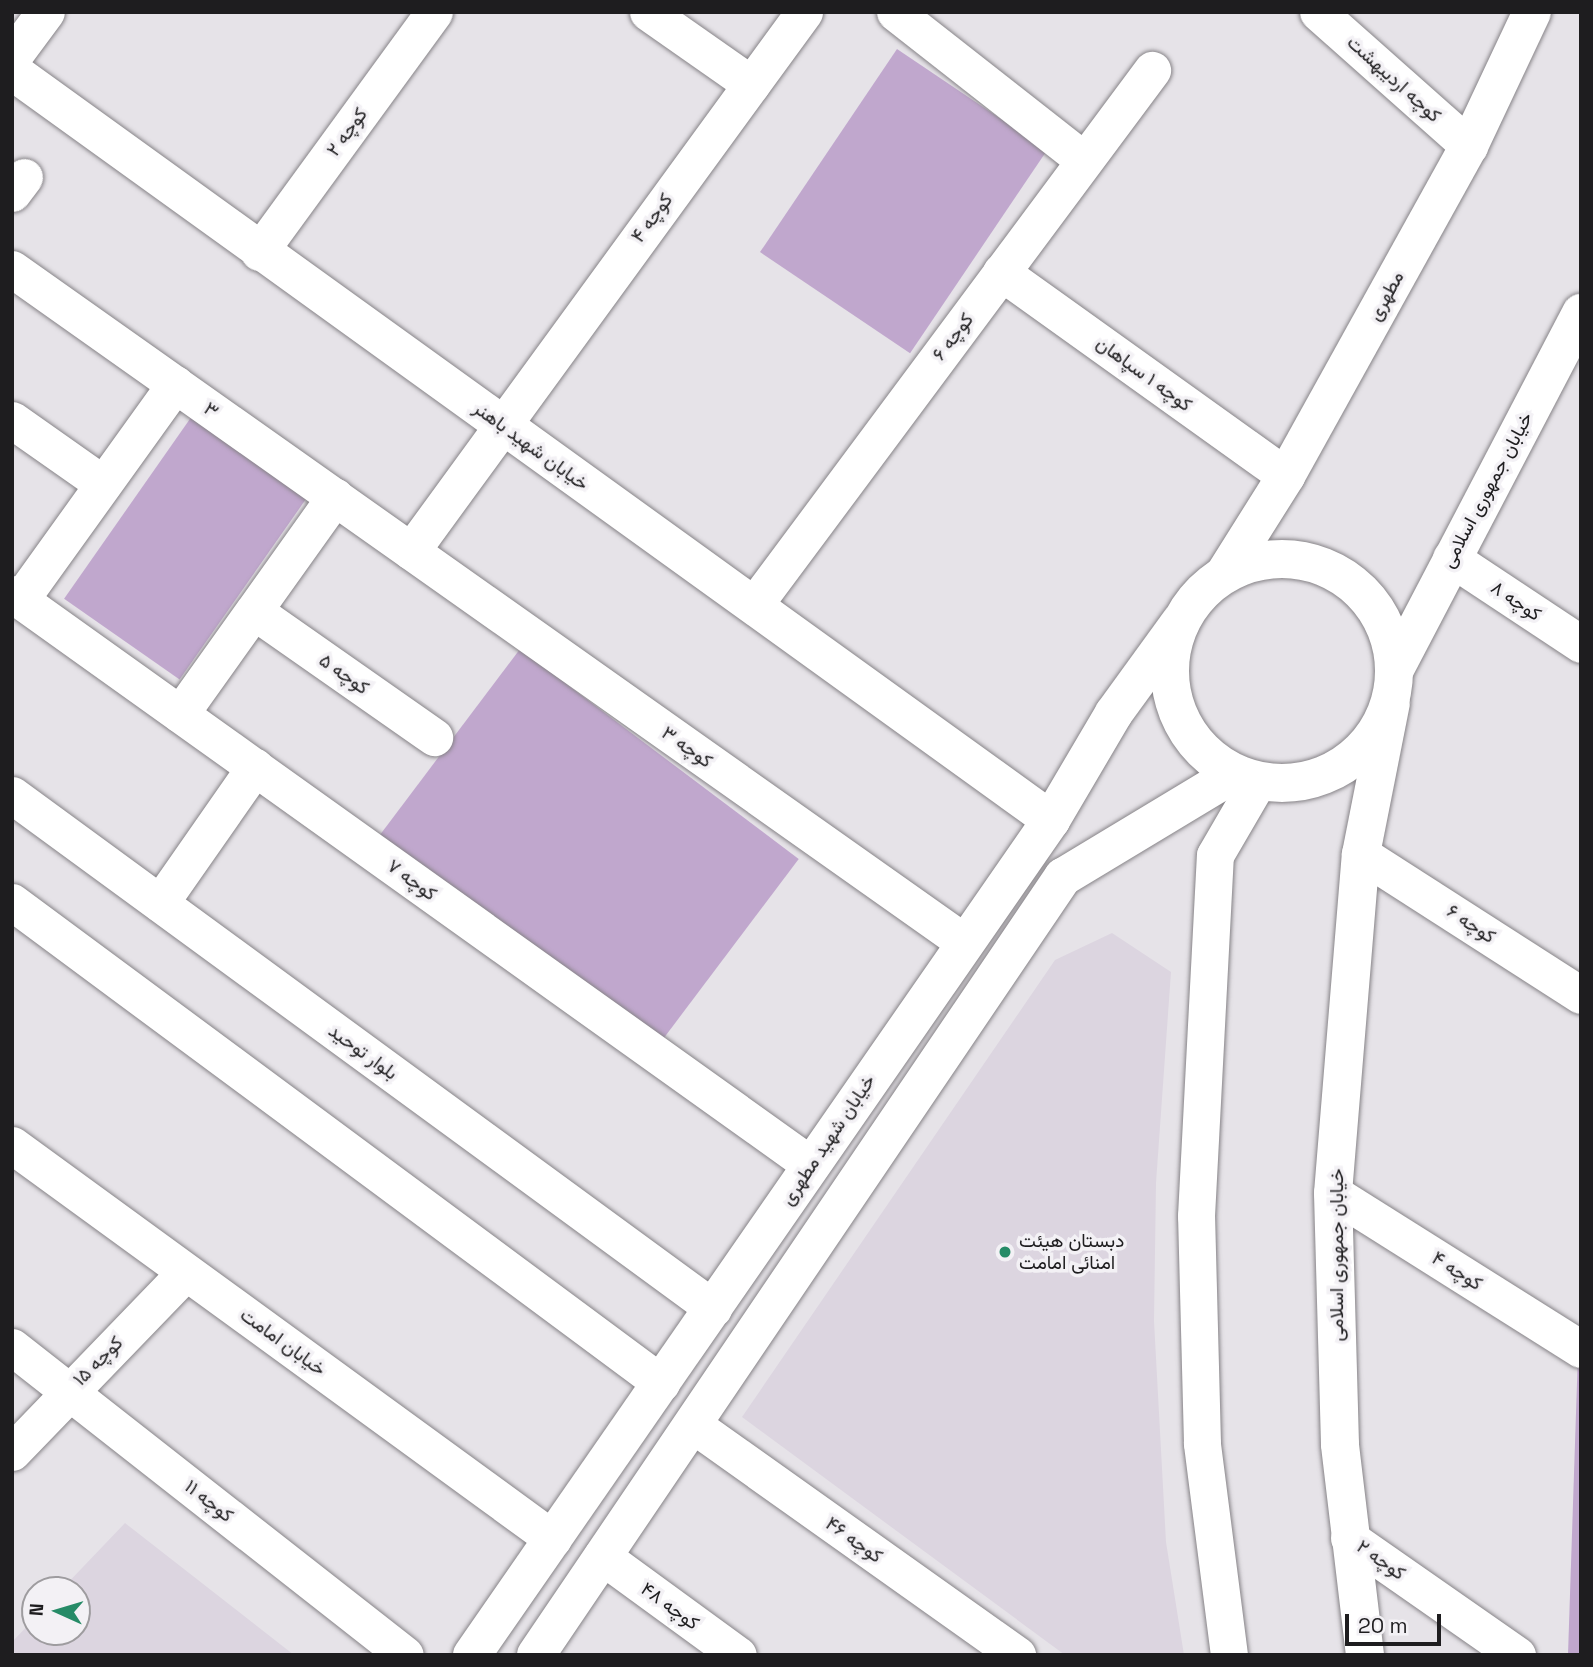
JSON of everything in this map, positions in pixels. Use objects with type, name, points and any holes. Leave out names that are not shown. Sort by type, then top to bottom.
[{"type":"street","points":[[12,58],[46,12]]},
{"type":"street","name":"کوچه ۲","points":[[259,252],[434,12]]},
{"type":"street","points":[[648,12],[751,84]]},
{"type":"street","name":"کوچه ۴","points":[[411,551],[804,12]]},
{"type":"street","points":[[895,12],[1084,160]]},
{"type":"street","name":"کوچه اردیبهشت","points":[[1318,12],[1469,146]]},
{"type":"street","name":"مطهری","points":[[1225,573],[1286,476],[1469,146],[1532,12]]},
{"type":"street","name":"کوچه ۶","points":[[754,606],[1152,70]]},
{"type":"street","name":"خیابان شهید باهنر","points":[[12,71],[259,252],[1051,820]]},
{"type":"street","name":"۳","points":[[12,269],[411,551]]},
{"type":"street","name":"کوچه ۱ سپاهان","points":[[1001,272],[1286,476]]},
{"type":"street","name":"خیابان جمهوری اسلامی","points":[[1365,1655],[1349,1538],[1340,1444],[1333,1194],[1361,854],[1393,686],[1451,558],[1581,314]]},
{"type":"street","points":[[16,597],[103,484],[175,384]]},
{"type":"street","points":[[12,420],[103,484]]},
{"type":"street","points":[[180,714],[335,497]]},
{"type":"street","name":"کوچه ۳","points":[[411,551],[964,942]]},
{"type":"street","points":[[1290,557],[1322,565],[1352,581],[1375,606],[1390,636],[1393,686],[1376,734],[1344,764],[1325,776],[1292,784],[1246,778],[1200,748],[1181,720],[1171,688],[1171,654],[1180,622],[1199,594],[1225,573],[1256,560],[1290,557]]},
{"type":"street","name":"کوچه ۸","points":[[1451,558],[1581,644]]},
{"type":"street","name":"کوچه ۷","points":[[16,597],[811,1165]]},
{"type":"street","name":"کوچه ۵","points":[[254,611],[434,737]]},
{"type":"street","name":"خیابان شهید مطهری","points":[[472,1655],[1051,820],[1114,713],[1180,622]]},
{"type":"street","points":[[160,903],[255,768]]},
{"type":"street","points":[[536,1655],[1063,877],[1246,778]]},
{"type":"street","points":[[1229,1655],[1202,1443],[1196,1216],[1215,855],[1246,778]]},
{"type":"street","name":"بلوار توحید","points":[[12,795],[713,1308]]},
{"type":"street","name":"کوچه ۶","points":[[1361,854],[1581,995]]},
{"type":"street","points":[[12,902],[661,1383]]},
{"type":"street","name":"خیابان امامت","points":[[12,1145],[553,1539]]},
{"type":"street","name":"کوچه ۴","points":[[1333,1194],[1581,1349]]},
{"type":"street","name":"کوچه ۱۵","points":[[12,1452],[68,1391],[186,1272]]},
{"type":"street","name":"کوچه ۱۱","points":[[12,1347],[405,1655]]},
{"type":"street","name":"کوچه ۴۶","points":[[692,1424],[1017,1655]]},
{"type":"street","name":"کوچه ۲","points":[[1349,1538],[1517,1655]]},
{"type":"street","name":"کوچه ۴۸","points":[[602,1556],[738,1655]]},
{"type":"shaded area","points":[[897,49],[1047,150],[910,353],[760,252]]},
{"type":"shaded area","points":[[192,416],[308,497],[180,680],[64,599]]},
{"type":"shaded area","points":[[520,649],[799,859],[657,1047],[379,837]]},
{"type":"shaded area","name":"دبستان هیئت امنائی امامت","points":[[1112,933],[1171,972],[1156,1183],[1154,1321],[1166,1542],[1184,1655],[1065,1655],[742,1417],[1055,960]]},
{"type":"shaded area","points":[[1581,1262],[1581,1655],[1568,1655]]},
{"type":"shaded area","points":[[125,1523],[294,1655],[12,1655],[12,1642],[21,1633],[21,1646],[91,1646],[91,1576],[74,1576]]},
{"type":"place","name":"دبستان هیئت امنائی امامت","points":[[1005,1252]]}]
